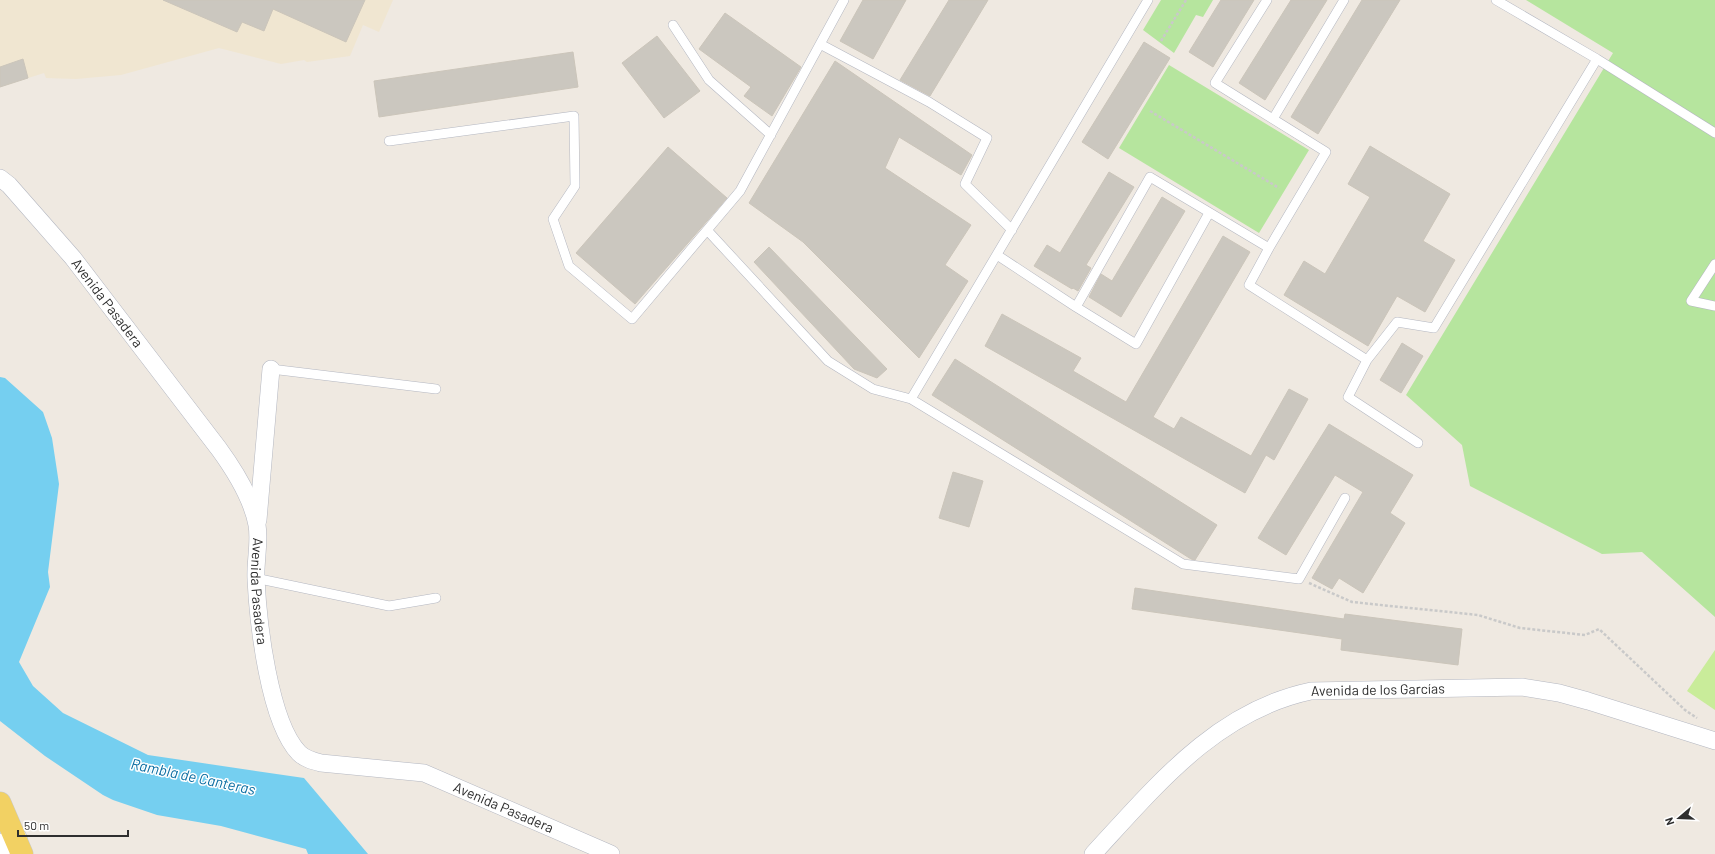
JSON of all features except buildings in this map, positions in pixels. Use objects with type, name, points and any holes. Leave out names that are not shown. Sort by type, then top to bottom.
[{"type":"main road","points":[[0,803],[13,846]]},
{"type":"street","name":"Avenida Pasadera","points":[[0,178],[9,184],[73,258],[231,466],[246,496],[257,526],[256,578],[261,635],[272,692],[285,732],[300,754],[309,760],[320,763],[424,773],[611,854]]},
{"type":"street","points":[[257,526],[272,369]]},
{"type":"street","name":"Avenida de los Garcías","points":[[1093,854],[1162,780],[1216,734],[1230,724],[1265,705],[1280,699],[1311,692],[1522,687],[1559,693],[1588,701],[1715,742]]},
{"type":"lane","points":[[389,141],[574,116],[575,186],[553,219],[569,266],[632,319],[740,191],[844,0]]},
{"type":"lane","points":[[911,399],[1148,0]]},
{"type":"lane","points":[[1267,0],[1215,83],[1326,152],[1269,248],[1249,285],[1367,360]]},
{"type":"lane","points":[[1273,119],[1344,0]]},
{"type":"lane","points":[[1496,0],[1597,59],[1715,133]]},
{"type":"lane","points":[[673,25],[708,80],[770,135]]},
{"type":"lane","points":[[820,44],[929,102],[987,138],[965,184],[1012,230]]},
{"type":"lane","points":[[1418,443],[1348,397],[1367,360],[1397,322],[1434,328],[1597,59]]},
{"type":"lane","points":[[1076,307],[1150,177],[1269,248]]},
{"type":"lane","points":[[996,255],[1136,344],[1209,213]]},
{"type":"lane","points":[[707,230],[828,361],[873,389],[911,399],[1183,564],[1299,579],[1345,498]]},
{"type":"lane","points":[[1715,264],[1691,301],[1715,306]]},
{"type":"lane","points":[[272,369],[436,389]]},
{"type":"lane","points":[[256,578],[389,606],[436,598]]},
{"type":"path","points":[[1161,41],[1186,0]]},
{"type":"path","points":[[1150,111],[1279,188]]},
{"type":"path","points":[[1299,579],[1352,602],[1478,615],[1520,628],[1586,635],[1599,629],[1685,710],[1698,719]]},
{"type":"shaded area","points":[[0,0],[393,0],[379,32],[363,25],[350,56],[307,62],[304,60],[281,64],[219,48],[121,75],[76,79],[46,78],[44,73],[0,87]]},
{"type":"green space","points":[[1161,0],[1213,0],[1203,17],[1196,15],[1174,53],[1143,30]]},
{"type":"green space","points":[[1526,0],[1715,0],[1715,617],[1642,552],[1602,554],[1470,486],[1462,445],[1406,395],[1613,53]]},
{"type":"green space","points":[[1169,65],[1309,150],[1259,233],[1119,148]]},
{"type":"green space","points":[[1715,650],[1715,710],[1687,691]]},
{"type":"water","name":"Rambla de Canteras","points":[[0,377],[5,378],[43,412],[52,438],[59,484],[48,572],[50,587],[19,662],[33,686],[63,713],[148,755],[304,778],[368,854],[308,854],[306,849],[221,826],[157,815],[113,800],[103,795],[45,756],[0,721]]}]
